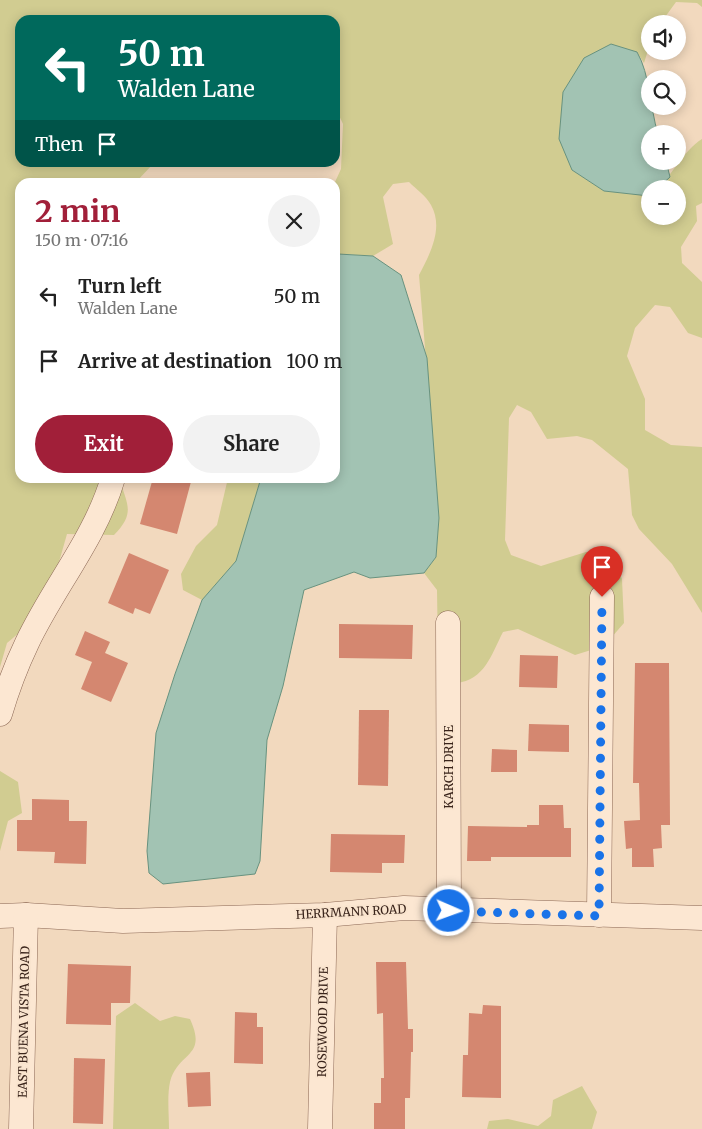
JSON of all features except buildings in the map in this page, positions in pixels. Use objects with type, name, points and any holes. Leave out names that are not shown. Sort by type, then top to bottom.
[{"type":"street","points":[[0,714],[8,686],[27,642],[87,543],[111,483]]},
{"type":"street","points":[[599,916],[602,597]]},
{"type":"street","name":"KARCH DRIVE","points":[[448,623],[449,911]]},
{"type":"street","name":"HERRMANN ROAD","points":[[0,916],[26,915],[123,921],[325,915],[381,909],[702,918]]},
{"type":"street","name":"EAST BUENA VISTA ROAD","points":[[21,1129],[26,915]]},
{"type":"street","name":"ROSEWOOD DRIVE","points":[[320,1129],[325,915]]},
{"type":"shaded area","points":[[0,0],[702,0],[702,7],[697,3],[676,2],[667,15],[641,15],[641,58],[637,52],[572,170],[604,191],[641,194],[641,225],[686,225],[686,180],[665,180],[674,170],[686,170],[686,154],[702,139],[702,203],[696,206],[697,221],[681,247],[682,263],[702,282],[702,338],[688,333],[670,307],[655,305],[635,328],[627,356],[645,399],[645,430],[671,445],[702,447],[702,613],[672,564],[639,529],[632,515],[628,469],[592,440],[577,436],[547,439],[531,412],[517,405],[509,418],[505,540],[511,555],[541,566],[586,552],[615,564],[622,579],[624,623],[604,646],[575,655],[518,629],[503,632],[491,657],[480,672],[466,681],[456,683],[438,657],[437,590],[424,573],[436,557],[439,518],[419,275],[434,241],[436,232],[435,214],[431,205],[409,182],[393,184],[383,197],[393,244],[373,256],[340,254],[340,178],[337,178],[341,169],[343,124],[340,118],[340,15],[15,15],[15,167],[150,167],[140,178],[15,178],[15,483],[121,483],[128,508],[125,520],[114,535],[67,534],[45,611],[7,643],[0,667]]},
{"type":"shaded area","points":[[611,44],[637,52],[645,70],[641,70],[641,115],[653,115],[656,125],[641,125],[641,170],[668,170],[670,177],[667,180],[641,180],[641,195],[604,191],[572,170],[559,139],[563,92],[584,58]]},
{"type":"shaded area","points":[[340,254],[373,256],[401,275],[427,358],[439,518],[436,557],[424,573],[370,578],[354,572],[304,590],[283,686],[267,740],[260,861],[255,874],[163,884],[149,873],[147,851],[156,733],[202,600],[236,561],[259,483],[340,483]]},
{"type":"shaded area","points":[[227,483],[259,483],[236,561],[202,600],[183,590],[181,574],[196,546],[217,525]]},
{"type":"shaded area","points":[[0,771],[18,782],[22,813],[8,821],[0,851]]},
{"type":"shaded area","points":[[135,1003],[160,1021],[175,1016],[190,1019],[195,1032],[196,1041],[194,1048],[174,1072],[170,1082],[168,1099],[169,1129],[113,1129],[116,1016]]},
{"type":"shaded area","points":[[582,1086],[597,1112],[592,1129],[487,1129],[489,1121],[508,1119],[538,1126],[551,1116],[553,1100]]},
{"type":"route","points":[[449,911],[599,916],[602,597]]}]
